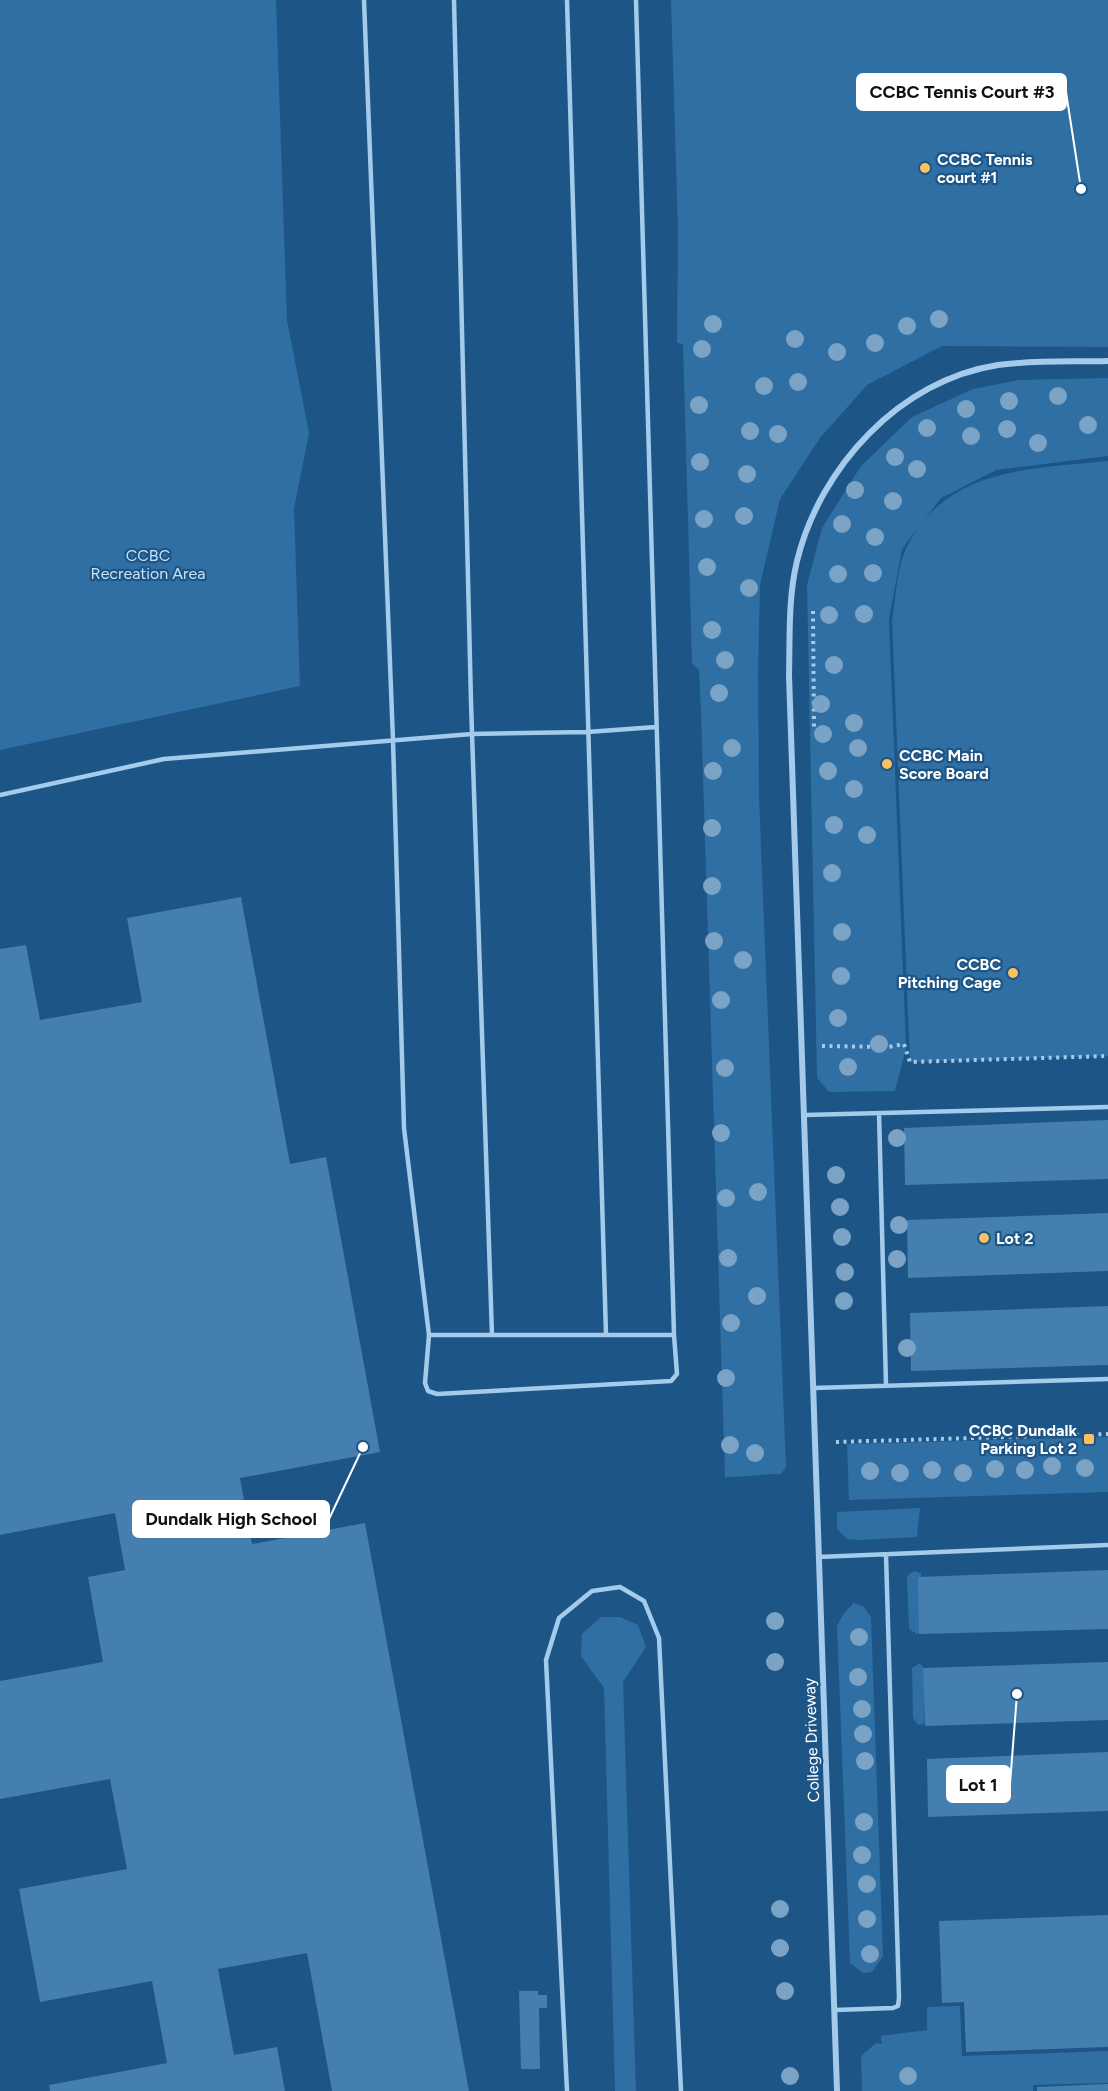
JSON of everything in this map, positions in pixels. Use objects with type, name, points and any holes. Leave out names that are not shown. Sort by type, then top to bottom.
[{"type":"street","name":"College Driveway","points":[[837,2091],[818,1557],[790,629],[797,562],[810,521],[828,484],[851,453],[884,420],[914,398],[953,378],[998,365],[1108,361]]},
{"type":"lane","points":[[364,0],[393,740],[404,1128],[429,1335],[425,1383],[428,1391],[437,1395],[671,1382],[677,1374],[674,1335],[636,0]]},
{"type":"lane","points":[[454,0],[472,734],[492,1335]]},
{"type":"lane","points":[[567,0],[606,1335]]},
{"type":"lane","points":[[0,795],[164,759],[472,734],[587,732],[656,726]]},
{"type":"lane","points":[[805,1115],[1108,1107]]},
{"type":"lane","points":[[879,1113],[886,1385]]},
{"type":"lane","points":[[429,1335],[674,1335]]},
{"type":"lane","points":[[814,1388],[1108,1379]]},
{"type":"lane","points":[[818,1557],[1108,1545]]},
{"type":"lane","points":[[835,2010],[893,2008],[898,2006],[900,1998],[886,1555]]},
{"type":"lane","points":[[567,2091],[546,1660],[559,1618],[592,1591],[620,1587],[644,1601],[659,1638],[681,2091]]},
{"type":"path","points":[[813,608],[814,729]]},
{"type":"path","points":[[822,1035],[822,1046],[888,1047],[904,1044],[910,1062],[1108,1056]]},
{"type":"path","points":[[816,1443],[1108,1434]]},
{"type":"green space","name":"CCBC Recreation Area","points":[[0,0],[276,0],[287,320],[309,433],[294,509],[300,686],[0,750]]},
{"type":"green space","points":[[671,0],[1108,0],[1108,347],[942,346],[867,385],[820,438],[780,499],[760,585],[758,672],[759,798],[786,1467],[781,1474],[732,1477],[725,1477],[701,712],[699,670],[692,663],[683,344],[677,343],[678,231]]},
{"type":"green space","points":[[1108,378],[1108,456],[996,470],[941,498],[902,549],[889,619],[906,1049],[895,1091],[829,1092],[817,1078],[807,585],[822,528],[861,466],[912,417],[973,389],[1019,380]]},
{"type":"green space","points":[[1108,461],[1108,1056],[910,1062],[892,621],[898,575],[903,557],[923,522],[943,502],[967,487],[993,477],[1021,471]]},
{"type":"green space","points":[[1108,1437],[1108,1492],[849,1500],[847,1444]]},
{"type":"green space","points":[[920,1508],[917,1537],[847,1539],[837,1529],[837,1512]]},
{"type":"green space","points":[[914,1571],[921,1573],[922,1630],[917,1634],[909,1629],[907,1576]]},
{"type":"green space","points":[[852,1602],[864,1607],[871,1617],[883,1956],[872,1972],[863,1973],[850,1963],[837,1626],[844,1613],[853,1604]]},
{"type":"green space","points":[[601,1617],[620,1617],[638,1625],[646,1647],[623,1682],[636,2091],[615,2091],[604,1688],[581,1656],[582,1634]]},
{"type":"green space","points":[[920,1663],[924,1668],[924,1724],[918,1725],[913,1718],[912,1668]]},
{"type":"green space","points":[[960,2006],[962,2056],[1108,2051],[1108,2083],[1033,2085],[1033,2091],[862,2091],[861,2056],[876,2043],[882,2044],[881,2036],[927,2030],[927,2007]]},
{"type":"building","points":[[241,897],[290,1164],[326,1157],[380,1452],[240,1478],[252,1544],[365,1523],[469,2091],[332,2091],[307,1953],[218,1969],[234,2055],[277,2047],[285,2091],[50,2091],[49,2085],[167,2063],[152,1981],[40,2002],[19,1889],[127,1869],[110,1779],[0,1799],[0,1681],[103,1662],[88,1577],[125,1570],[115,1513],[0,1535],[0,949],[26,945],[40,1020],[142,1002],[127,918]]},
{"type":"building","points":[[1108,1120],[1108,1179],[905,1185],[904,1128]]},
{"type":"building","points":[[1108,1213],[1108,1271],[908,1278],[907,1220]]},
{"type":"building","points":[[1108,1306],[1108,1365],[911,1371],[910,1313]]},
{"type":"building","points":[[1108,1570],[1108,1629],[919,1634],[918,1577]]},
{"type":"building","points":[[1108,1662],[1108,1720],[925,1726],[923,1668]]},
{"type":"building","points":[[1108,1752],[1108,1811],[928,1817],[927,1759]]},
{"type":"building","points":[[1108,1915],[1108,2047],[966,2052],[964,2002],[942,2003],[939,1921]]},
{"type":"building","points":[[519,1991],[538,1991],[538,1995],[547,1995],[547,2008],[539,2008],[540,2069],[521,2069]]},
{"type":"building","points":[[1108,2084],[1108,2091],[1037,2091],[1037,2087]]},
{"type":"place","name":"CCBC Tennis court #1","points":[[925,168]]},
{"type":"place","name":"CCBC Tennis Court #3","points":[[1081,189]]},
{"type":"place","name":"CCBC Main Score Board","points":[[887,764]]},
{"type":"place","name":"CCBC Pitching Cage","points":[[1013,973]]},
{"type":"place","name":"Lot 2","points":[[984,1238]]},
{"type":"place","name":"CCBC Dundalk Parking Lot 2","points":[[1089,1439]]},
{"type":"place","name":"Dundalk High School","points":[[363,1447]]},
{"type":"place","name":"Lot 1","points":[[1017,1694]]}]
